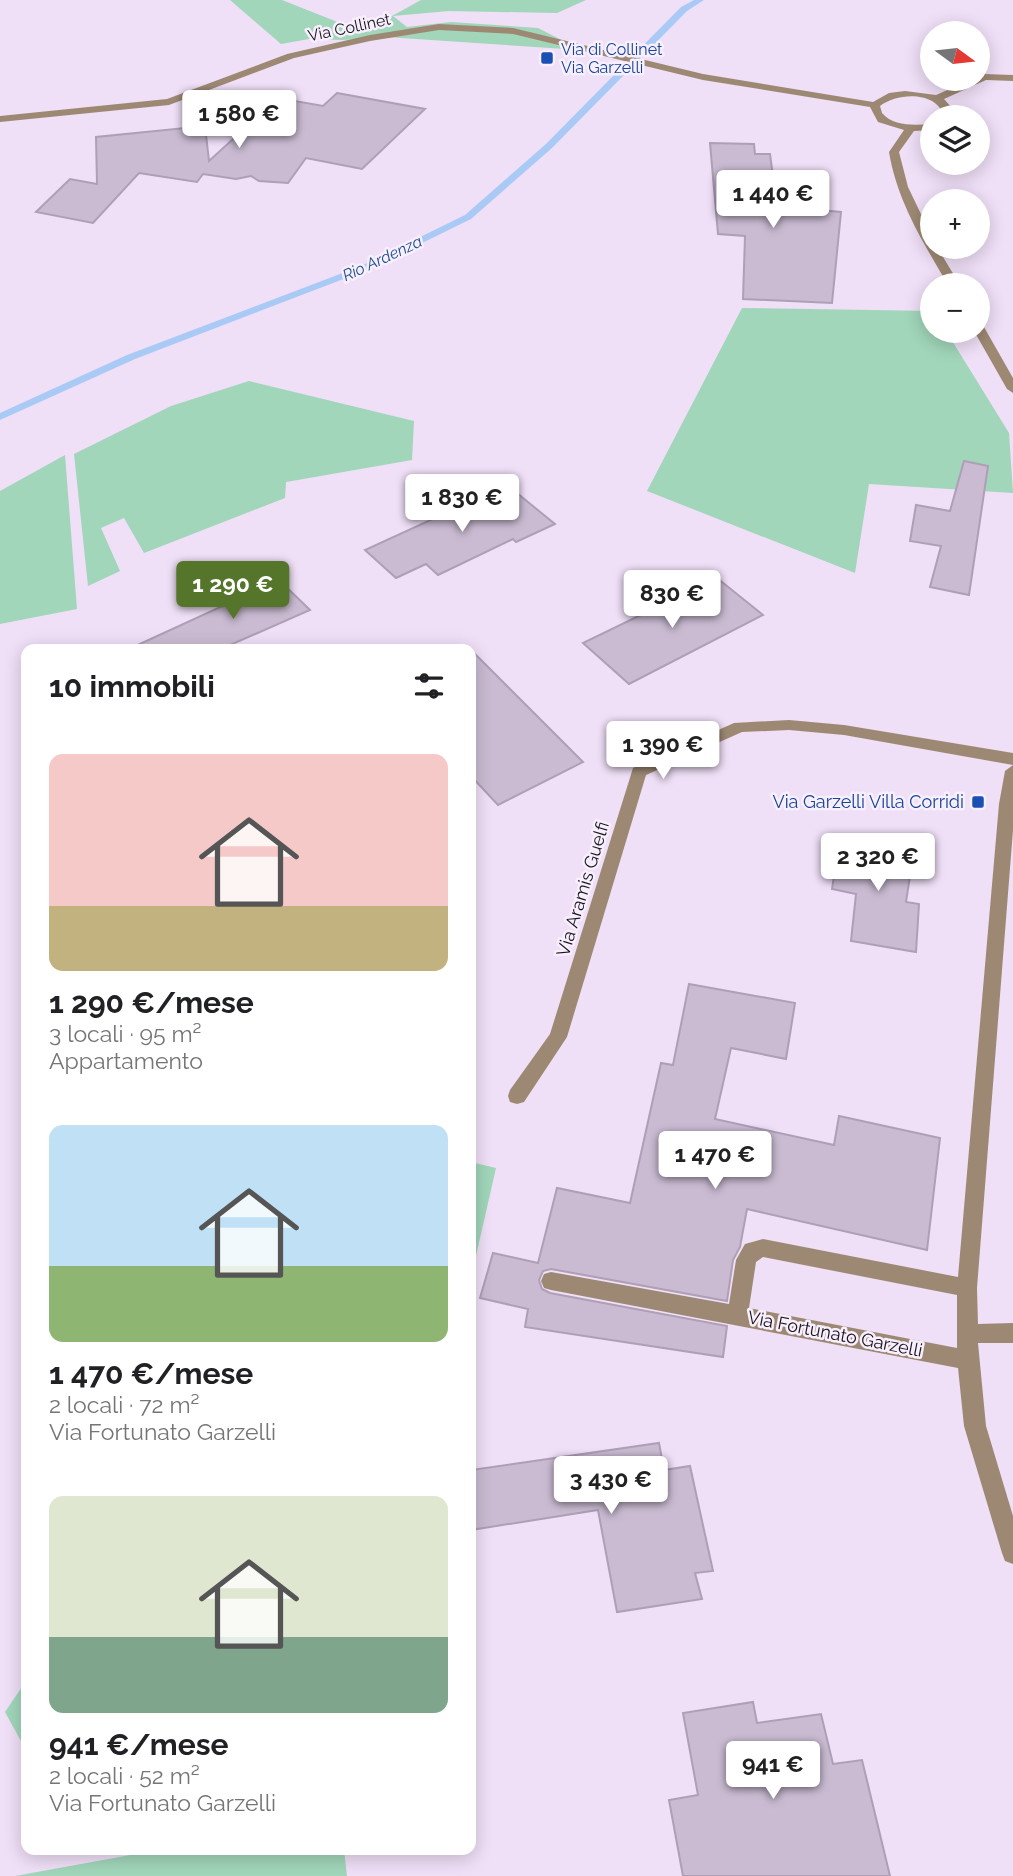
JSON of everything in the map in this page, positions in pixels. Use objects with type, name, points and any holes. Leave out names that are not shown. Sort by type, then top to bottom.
[{"type":"street","name":"Via Collinet","points":[[0,119],[169,102],[291,56],[370,38],[439,27],[513,31],[703,77],[875,105]]},
{"type":"street","points":[[936,99],[984,77],[1013,78]]},
{"type":"street","points":[[920,128],[887,122],[879,117],[875,105],[885,97],[904,93],[936,99],[943,105]]},
{"type":"street","points":[[911,128],[894,152],[895,163],[915,215],[947,273]]},
{"type":"street","points":[[987,343],[1013,389]]},
{"type":"street","name":"Via Aramis Guelfi","points":[[517,1096],[558,1037],[639,772],[740,727],[789,725],[844,730],[1013,759]]},
{"type":"street","points":[[1013,771],[1007,804],[993,952],[967,1288],[968,1360],[975,1426],[1013,1553]]},
{"type":"street","name":"Via Fortunato Garzelli","points":[[967,1288],[763,1248],[752,1250],[746,1260],[737,1315],[968,1360]]},
{"type":"street","points":[[551,1281],[737,1315]]},
{"type":"street","points":[[967,1334],[1013,1333]]},
{"type":"green space","points":[[230,0],[282,0],[345,25],[392,16],[421,0],[586,0],[557,13],[449,11],[393,16],[407,27],[451,22],[538,28],[581,50],[386,37],[309,39],[281,44]]},
{"type":"green space","points":[[742,308],[920,311],[920,343],[953,343],[1009,433],[1013,493],[869,484],[855,573],[647,491]]},
{"type":"green space","points":[[249,381],[414,421],[412,460],[286,482],[285,498],[144,553],[124,518],[101,528],[120,571],[88,586],[74,454],[171,406]]},
{"type":"green space","points":[[65,455],[77,609],[0,624],[0,491]]},
{"type":"green space","points":[[476,1163],[496,1168],[476,1256]]},
{"type":"green space","points":[[21,1688],[21,1741],[5,1712]]},
{"type":"green space","points":[[130,1855],[345,1855],[347,1876],[15,1876]]},
{"type":"building","points":[[337,93],[425,109],[362,169],[306,158],[288,183],[259,181],[251,176],[236,179],[203,174],[197,182],[139,173],[93,223],[36,212],[70,179],[97,184],[96,137],[205,126],[209,161],[278,98],[323,106]]},
{"type":"building","points":[[710,143],[754,144],[755,154],[770,154],[777,206],[841,212],[832,303],[743,299],[745,236],[718,234]]},
{"type":"building","points":[[964,461],[988,466],[969,595],[930,587],[941,546],[910,541],[916,505],[950,511]]},
{"type":"building","points":[[507,485],[555,524],[516,542],[513,539],[438,575],[426,564],[396,578],[365,550]]},
{"type":"building","points":[[717,578],[763,615],[629,684],[583,643]]},
{"type":"building","points":[[279,580],[310,610],[232,644],[140,644]]},
{"type":"building","points":[[476,655],[583,762],[498,805],[476,781]]},
{"type":"building","points":[[840,836],[914,850],[906,902],[919,904],[916,952],[851,941],[856,894],[832,889]]},
{"type":"building","points":[[689,984],[795,1003],[786,1059],[731,1048],[715,1119],[834,1145],[839,1116],[940,1138],[927,1250],[747,1209],[740,1247],[733,1260],[727,1301],[551,1269],[543,1271],[539,1280],[542,1289],[550,1293],[727,1326],[723,1357],[525,1327],[528,1309],[480,1298],[493,1253],[538,1263],[557,1188],[630,1203],[661,1063],[673,1065]]},
{"type":"building","points":[[659,1443],[664,1470],[690,1466],[713,1571],[695,1573],[702,1599],[617,1612],[598,1510],[476,1529],[476,1469]]},
{"type":"building","points":[[753,1702],[757,1723],[821,1714],[833,1764],[862,1760],[890,1876],[683,1876],[669,1800],[698,1795],[683,1713]]},
{"type":"waterway","name":"Rio Ardenza","points":[[0,417],[131,357],[364,268],[468,217],[549,146],[684,9],[700,0]]},
{"type":"place","name":"Via di Collinet Via Garzelli","points":[[547,58]]},
{"type":"place","name":"Via Garzelli Villa Corridi","points":[[978,802]]}]
